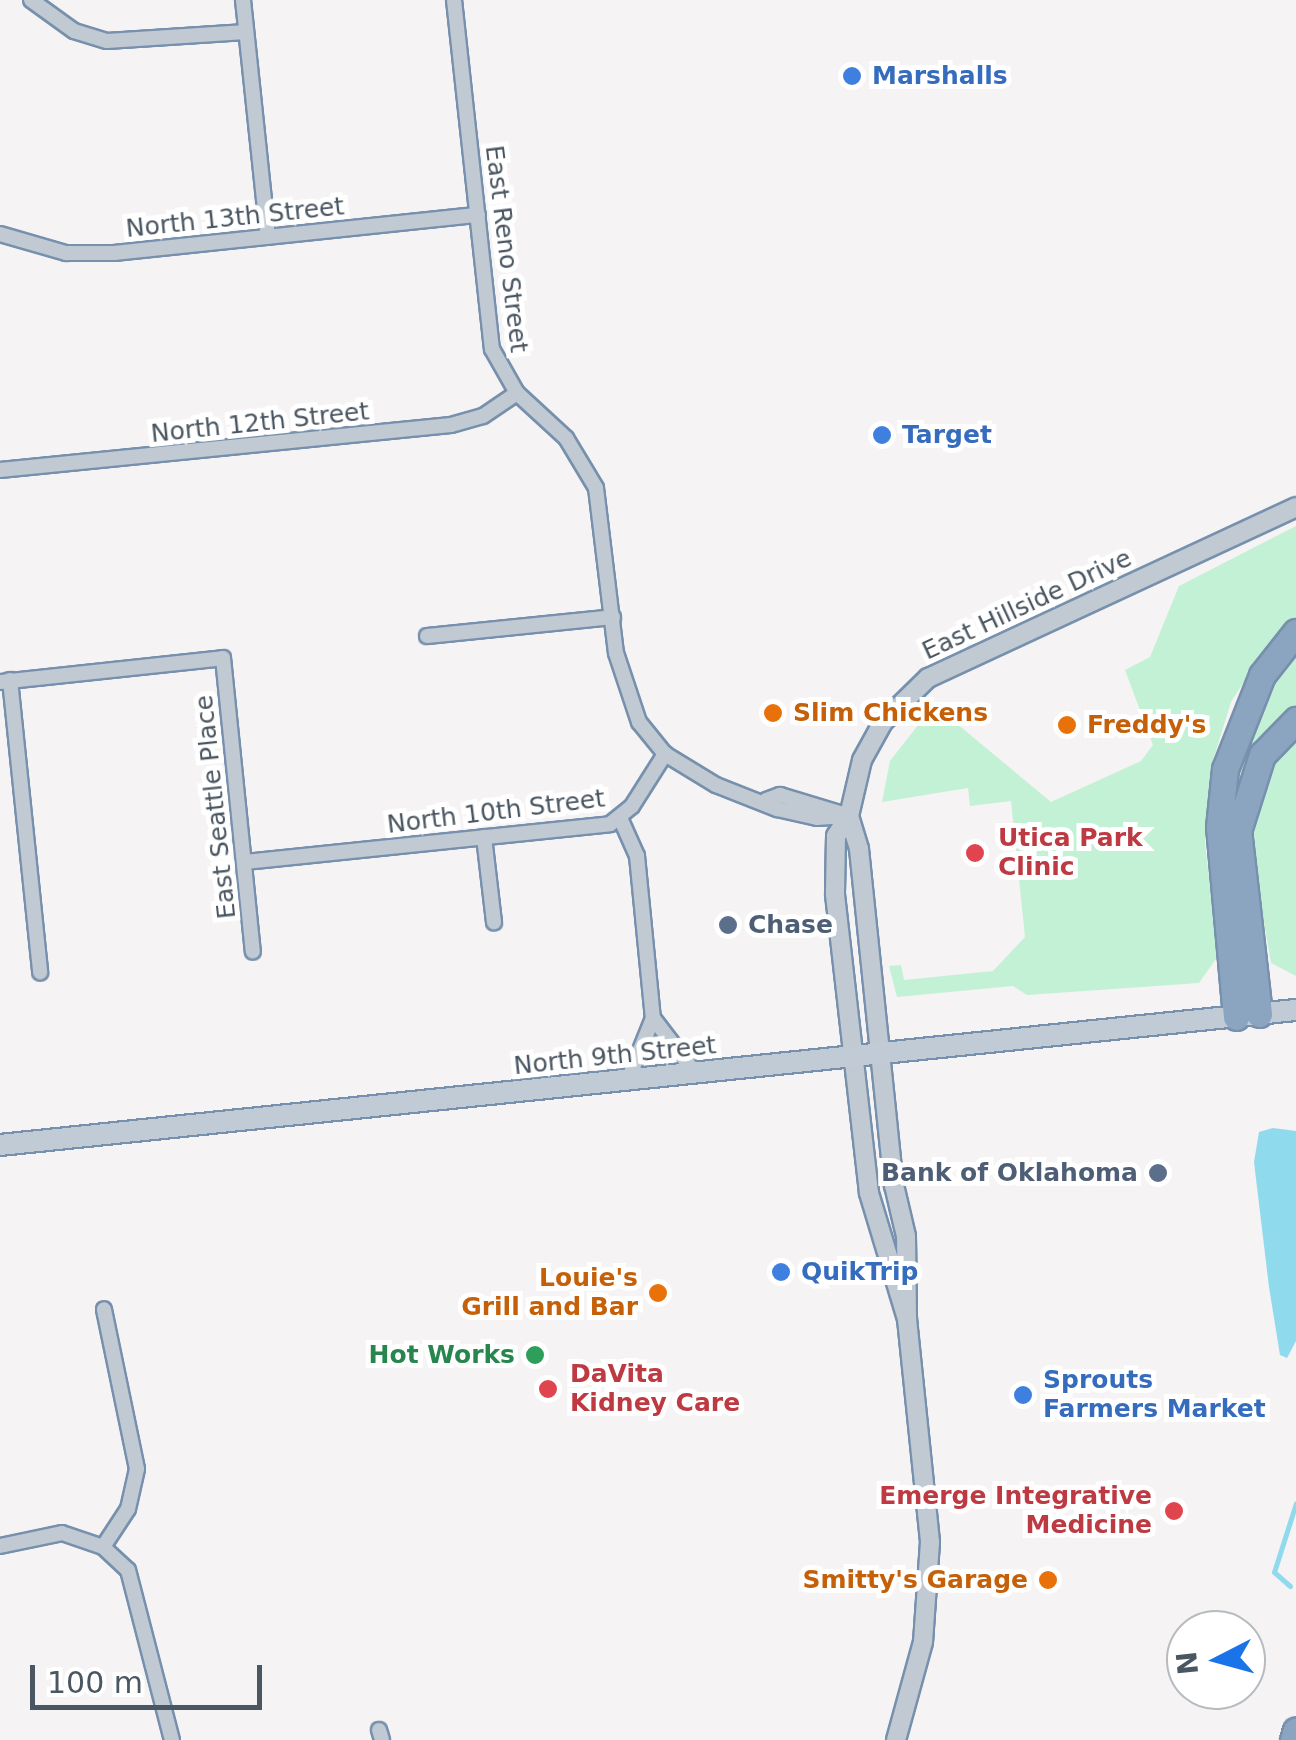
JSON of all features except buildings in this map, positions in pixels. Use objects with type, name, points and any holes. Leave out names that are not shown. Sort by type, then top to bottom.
[{"type":"highway","points":[[1248,1015],[1218,827],[1224,769],[1254,691],[1296,632]]},
{"type":"highway","points":[[1248,1015],[1238,831],[1262,755],[1296,720]]},
{"type":"highway","points":[[1293,1740],[1296,1730]]},
{"type":"main road","name":"North 9th Street","points":[[0,1146],[1296,1010]]},
{"type":"street","points":[[30,0],[74,32],[106,41],[246,32]]},
{"type":"street","points":[[243,0],[268,237]]},
{"type":"street","name":"East Reno Street","points":[[454,0],[492,349],[517,393],[566,438],[596,488],[612,617],[628,700],[665,754]]},
{"type":"street","name":"North 13th Street","points":[[0,234],[87,254],[478,215]]},
{"type":"street","name":"North 12th Street","points":[[0,470],[451,425],[482,416],[517,393]]},
{"type":"street","name":"East Hillside Drive","points":[[908,1318],[869,1193],[835,893],[836,836],[848,816],[862,760],[883,722],[928,678],[1296,507]]},
{"type":"street","points":[[428,636],[612,617]]},
{"type":"street","name":"East Seattle Place","points":[[5,681],[222,658],[253,951]]},
{"type":"street","points":[[5,681],[40,972]]},
{"type":"street","points":[[665,754],[695,776],[817,818],[848,816]]},
{"type":"street","name":"North 10th Street","points":[[245,862],[621,820],[665,754]]},
{"type":"street","name":"East Hillside Drive","points":[[848,816],[859,849],[880,1054],[906,1236],[908,1318],[930,1598],[896,1740]]},
{"type":"street","points":[[621,820],[637,856],[654,1018],[628,1080]]},
{"type":"street","points":[[484,837],[494,922]]},
{"type":"street","points":[[654,1018],[695,1073]]},
{"type":"street","points":[[102,1547],[128,1509],[136,1469],[104,1310]]},
{"type":"street","points":[[0,1546],[62,1533],[102,1547],[128,1570],[142,1609],[172,1740]]},
{"type":"green space","points":[[1296,526],[1296,620],[1263,652],[1231,702],[1213,760],[1205,843],[1218,956],[1199,983],[1027,995],[1013,986],[897,997],[889,966],[901,965],[904,980],[993,971],[1025,937],[1011,801],[970,806],[968,788],[882,802],[890,761],[922,720],[948,706],[950,718],[1051,802],[1141,761],[1153,745],[1125,670],[1150,657],[1179,586]]},
{"type":"green space","points":[[1296,642],[1296,709],[1225,821],[1246,721]]},
{"type":"green space","points":[[1296,739],[1296,976],[1271,963],[1250,839],[1268,772]]},
{"type":"water","points":[[1273,1128],[1296,1131],[1296,1341],[1287,1358],[1280,1355],[1254,1162],[1259,1132]]},
{"type":"waterway","points":[[1290,1586],[1274,1572],[1296,1503]]},
{"type":"place","name":"Marshalls","points":[[852,76]]},
{"type":"place","name":"Target","points":[[882,435]]},
{"type":"place","name":"Slim Chickens","points":[[773,713]]},
{"type":"place","name":"Freddy's","points":[[1067,725]]},
{"type":"place","name":"Utica Park Clinic","points":[[975,853]]},
{"type":"place","name":"Chase","points":[[728,925]]},
{"type":"place","name":"Bank of Oklahoma","points":[[1158,1173]]},
{"type":"place","name":"QuikTrip","points":[[781,1272]]},
{"type":"place","name":"Louie's Grill and Bar","points":[[658,1293]]},
{"type":"place","name":"Hot Works","points":[[535,1355]]},
{"type":"place","name":"DaVita Kidney Care","points":[[548,1389]]},
{"type":"place","name":"Sprouts Farmers Market","points":[[1023,1395]]},
{"type":"place","name":"Emerge Integrative Medicine","points":[[1174,1511]]},
{"type":"place","name":"Smitty's Garage","points":[[1048,1580]]}]
